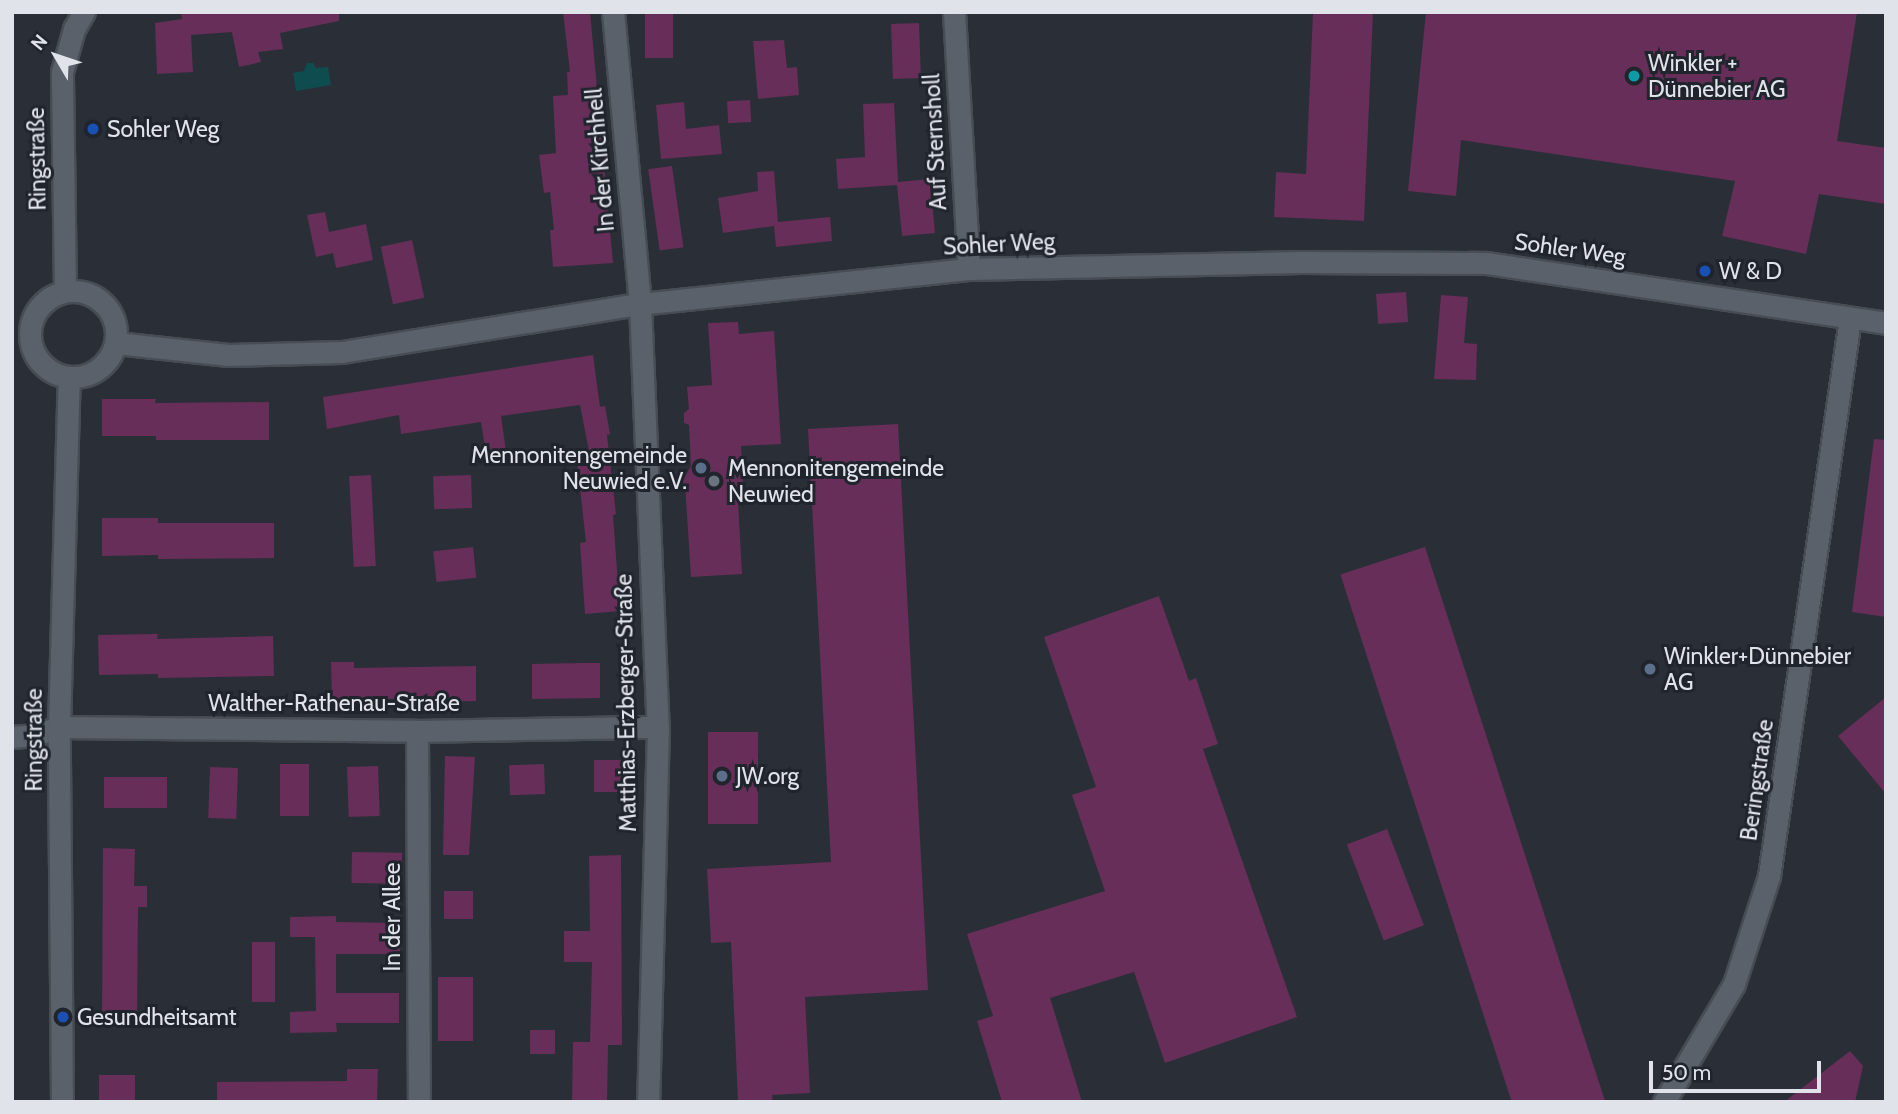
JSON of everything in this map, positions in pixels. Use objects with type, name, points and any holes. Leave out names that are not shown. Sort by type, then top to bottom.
[{"type":"street","name":"In der Kirchhell","points":[[613,12],[640,303]]},
{"type":"street","name":"Auf Sternsholl","points":[[954,12],[969,270]]},
{"type":"street","name":"Ringstraße","points":[[65,290],[62,72],[79,21]]},
{"type":"street","name":"Sohler Weg","points":[[116,343],[228,355],[342,352],[640,303],[969,270],[1301,262],[1486,263],[1886,323]]},
{"type":"street","points":[[65,290],[82,291],[98,297],[110,310],[117,325],[113,353],[99,369],[69,377],[54,373],[42,364],[21,336],[39,307],[50,296],[65,290]]},
{"type":"street","name":"Matthias-Erzberger-Straße","points":[[640,303],[658,727],[648,1102]]},
{"type":"street","name":"Beringstraße","points":[[1664,1102],[1734,984],[1769,876],[1850,319]]},
{"type":"street","name":"Ringstraße","points":[[62,1102],[59,727],[69,377]]},
{"type":"street","name":"Walther-Rathenau-Straße","points":[[12,737],[35,735],[59,727],[418,731],[658,727]]},
{"type":"street","name":"In der Allee","points":[[418,731],[419,1102]]},
{"type":"shaded area","points":[[307,63],[313,63],[316,68],[328,67],[331,85],[296,91],[293,73],[304,71]]},
{"type":"building","points":[[181,12],[339,12],[339,21],[280,33],[283,49],[258,52],[261,62],[239,67],[232,32],[191,35],[193,72],[157,74],[155,23],[182,19]]},
{"type":"building","points":[[563,12],[590,12],[613,263],[553,267],[550,230],[554,230],[550,192],[544,193],[539,155],[556,153],[553,96],[568,95],[567,72],[570,72]]},
{"type":"building","points":[[645,12],[673,12],[673,58],[645,58]]},
{"type":"building","points":[[1313,12],[1373,12],[1364,221],[1274,217],[1276,172],[1306,174]]},
{"type":"building","name":"Winkler + Dünnebier AG","points":[[1426,12],[1857,12],[1837,141],[1886,148],[1886,204],[1819,194],[1806,254],[1722,236],[1735,181],[1461,140],[1456,196],[1408,191]]},
{"type":"building","points":[[919,23],[921,78],[893,79],[891,24]]},
{"type":"building","points":[[784,40],[787,68],[797,67],[799,95],[758,99],[753,41]]},
{"type":"building","points":[[750,100],[751,122],[728,123],[727,101]]},
{"type":"building","points":[[684,102],[686,129],[719,125],[722,154],[661,159],[656,105]]},
{"type":"building","points":[[894,103],[898,182],[930,179],[935,233],[902,236],[897,185],[838,189],[836,159],[865,157],[863,104]]},
{"type":"building","points":[[672,166],[683,247],[660,251],[648,169]]},
{"type":"building","points":[[774,171],[778,222],[830,217],[832,241],[776,247],[774,226],[723,233],[718,198],[758,191],[757,172]]},
{"type":"building","points":[[325,212],[329,232],[366,224],[373,260],[336,268],[333,253],[316,257],[307,215]]},
{"type":"building","points":[[412,240],[424,298],[393,304],[381,247]]},
{"type":"building","points":[[1406,292],[1408,322],[1378,324],[1376,294]]},
{"type":"building","points":[[1441,295],[1468,297],[1464,343],[1477,344],[1476,380],[1434,379]]},
{"type":"building","name":"Mennonitengemeinde Neuwied","points":[[738,322],[739,334],[774,331],[781,444],[741,446],[744,501],[738,501],[742,574],[691,577],[685,484],[682,482],[691,466],[689,425],[684,423],[684,413],[689,409],[687,387],[712,385],[708,323]]},
{"type":"building","points":[[593,355],[600,407],[605,406],[610,434],[607,435],[616,514],[613,515],[620,611],[585,614],[580,543],[586,542],[576,452],[589,451],[580,405],[501,416],[506,451],[486,454],[481,422],[401,434],[399,415],[327,429],[323,397]]},
{"type":"building","points":[[102,399],[156,399],[155,403],[269,402],[269,440],[156,440],[156,436],[102,436]]},
{"type":"building","points":[[898,424],[928,990],[805,997],[810,1093],[772,1095],[773,1102],[738,1102],[731,942],[711,943],[707,869],[831,862],[808,429]]},
{"type":"building","points":[[1874,439],[1886,440],[1886,617],[1852,612]]},
{"type":"building","points":[[371,475],[376,566],[354,567],[349,476]]},
{"type":"building","points":[[471,475],[472,508],[434,509],[433,476]]},
{"type":"building","points":[[102,518],[158,518],[158,523],[274,523],[274,558],[158,559],[158,555],[102,556]]},
{"type":"building","points":[[473,547],[476,578],[436,582],[433,551]]},
{"type":"building","points":[[1425,547],[1605,1102],[1512,1102],[1340,575]]},
{"type":"building","points":[[1159,596],[1189,681],[1196,678],[1218,744],[1203,749],[1297,1017],[1165,1063],[1134,972],[1050,998],[1082,1102],[1002,1102],[977,1021],[993,1016],[967,934],[1105,891],[1072,795],[1096,787],[1044,637]]},
{"type":"building","points":[[158,634],[157,639],[273,636],[274,676],[158,678],[158,674],[99,675],[98,635]]},
{"type":"building","points":[[331,662],[354,662],[354,668],[476,666],[476,701],[430,702],[430,698],[332,700]]},
{"type":"building","points":[[600,663],[600,698],[532,699],[532,664]]},
{"type":"building","points":[[1886,697],[1886,794],[1838,736]]},
{"type":"building","points":[[708,732],[758,732],[758,824],[708,824]]},
{"type":"building","points":[[445,756],[475,757],[469,855],[443,855]]},
{"type":"building","points":[[594,760],[621,760],[621,792],[594,792]]},
{"type":"building","points":[[280,764],[309,764],[309,816],[280,816]]},
{"type":"building","points":[[544,764],[545,794],[510,795],[509,765]]},
{"type":"building","points":[[378,766],[380,816],[349,817],[347,767]]},
{"type":"building","points":[[210,767],[238,768],[236,819],[208,818]]},
{"type":"building","points":[[104,777],[167,777],[167,808],[104,808]]},
{"type":"building","points":[[1387,829],[1424,925],[1384,941],[1347,844]]},
{"type":"building","points":[[103,848],[135,849],[134,886],[147,886],[147,907],[138,907],[137,1022],[102,1022]]},
{"type":"building","points":[[352,852],[402,853],[401,884],[351,883]]},
{"type":"building","points":[[621,855],[622,1045],[608,1045],[607,1102],[572,1102],[573,1042],[590,1042],[592,962],[564,962],[564,931],[590,931],[589,856]]},
{"type":"building","points":[[444,891],[473,891],[473,919],[444,919]]},
{"type":"building","points":[[336,916],[336,922],[400,923],[400,954],[336,954],[336,993],[399,993],[399,1023],[336,1023],[337,1032],[290,1033],[290,1012],[316,1011],[315,937],[290,937],[290,917]]},
{"type":"building","points":[[252,942],[275,942],[275,1002],[252,1002]]},
{"type":"building","points":[[438,977],[473,977],[473,1041],[438,1041]]},
{"type":"building","points":[[530,1030],[555,1030],[555,1054],[530,1054]]},
{"type":"building","points":[[1850,1051],[1863,1066],[1855,1102],[1784,1102]]},
{"type":"building","points":[[347,1069],[378,1069],[377,1102],[217,1102],[217,1082],[347,1081]]},
{"type":"building","points":[[99,1075],[135,1075],[135,1102],[99,1102]]},
{"type":"place","name":"Winkler + Dünnebier AG","points":[[1634,76]]},
{"type":"place","name":"Sohler Weg","points":[[93,129]]},
{"type":"place","name":"W & D","points":[[1705,271]]},
{"type":"place","name":"Mennonitengemeinde Neuwied e.V.","points":[[701,468]]},
{"type":"place","name":"Mennonitengemeinde Neuwied","points":[[714,481]]},
{"type":"place","name":"Winkler+Dünnebier AG","points":[[1650,669]]},
{"type":"place","name":"JW.org","points":[[722,776]]},
{"type":"place","name":"Gesundheitsamt","points":[[63,1017]]}]
